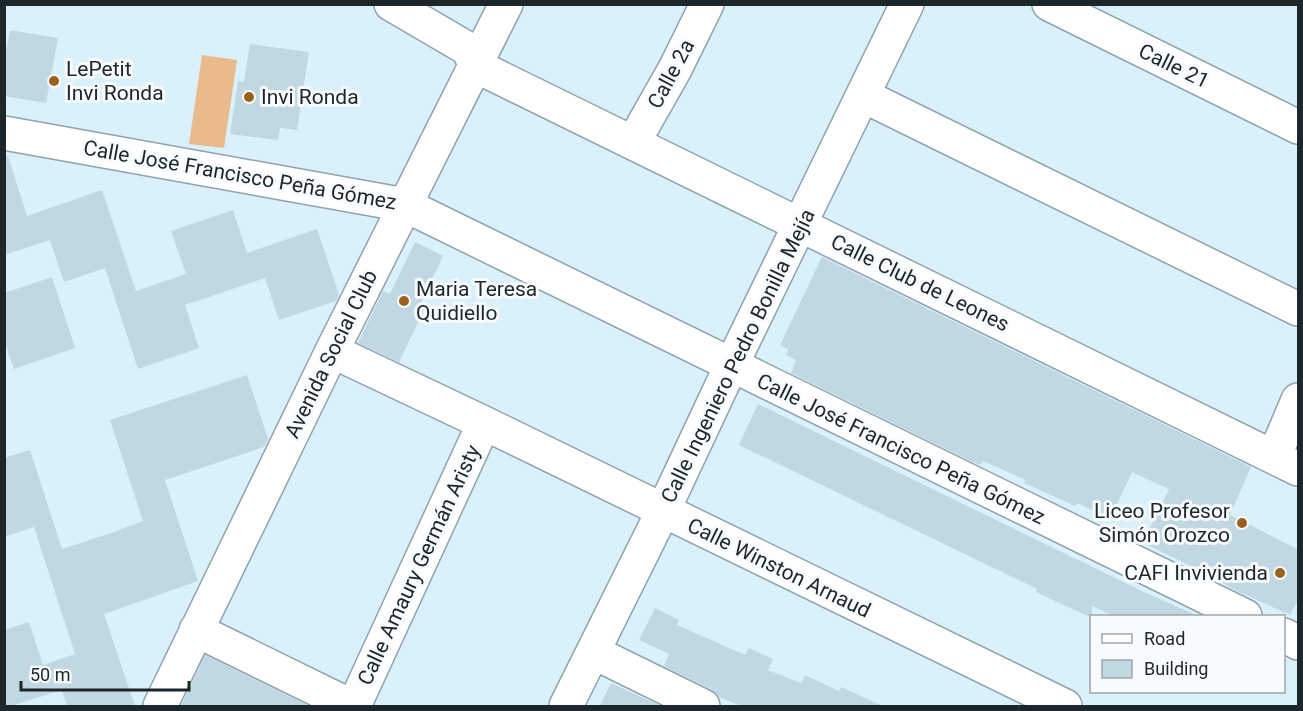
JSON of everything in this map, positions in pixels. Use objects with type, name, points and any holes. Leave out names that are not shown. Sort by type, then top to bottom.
[{"type":"street","name":"Calle Club de Leones","points":[[391,4],[468,49],[476,66],[1286,463]]},
{"type":"street","name":"Avenida Social Club","points":[[160,706],[332,351],[506,4]]},
{"type":"street","name":"Calle 2a","points":[[633,143],[675,69],[707,4]]},
{"type":"street","name":"Calle Ingeniero Pedro Bonilla Mejía","points":[[566,706],[663,512],[731,366],[907,4]]},
{"type":"street","name":"Calle 21","points":[[1049,4],[1299,127]]},
{"type":"street","points":[[864,96],[1299,309]]},
{"type":"street","name":"Calle José Francisco Peña Gómez","points":[[4,133],[405,205],[1243,615]]},
{"type":"street","name":"Calle Winston Arnaud","points":[[332,351],[1065,706]]},
{"type":"street","points":[[1286,463],[1299,400]]},
{"type":"street","name":"Calle Amaury Germán Aristy","points":[[352,706],[484,423]]},
{"type":"street","points":[[196,630],[352,706]]},
{"type":"street","points":[[1285,636],[1299,643]]},
{"type":"street","points":[[593,652],[703,706]]},
{"type":"shaded area","points":[[202,55],[237,60],[224,148],[189,144]]},
{"type":"building","points":[[10,30],[58,38],[46,103],[4,96],[4,61]]},
{"type":"building","points":[[250,44],[309,52],[297,130],[280,128],[278,140],[230,134],[238,81],[244,82]]},
{"type":"building","points":[[8,156],[27,216],[102,190],[136,291],[186,274],[171,231],[233,210],[247,253],[317,229],[339,295],[336,301],[279,320],[265,278],[185,305],[199,348],[138,369],[105,268],[64,282],[50,240],[4,255],[4,157]]},
{"type":"building","name":"Maria Teresa Quidiello","points":[[415,242],[443,256],[419,307],[424,310],[399,362],[358,343],[383,291],[390,294]]},
{"type":"building","points":[[822,257],[1251,467],[1230,515],[1299,550],[1299,598],[1290,615],[1143,543],[1169,489],[1132,472],[1110,519],[1077,503],[1075,506],[1024,483],[1026,480],[983,461],[981,465],[970,461],[791,373],[796,360],[786,355],[788,349],[780,345]]},
{"type":"building","points":[[52,277],[75,348],[14,369],[4,340],[4,293]]},
{"type":"building","points":[[247,375],[268,439],[264,447],[165,480],[198,581],[104,614],[135,706],[67,706],[62,690],[11,706],[4,706],[4,630],[29,622],[43,665],[75,654],[34,527],[4,537],[4,458],[30,450],[62,549],[114,532],[143,521],[110,420]]},
{"type":"building","points":[[758,404],[1196,615],[1112,615],[1092,606],[1090,617],[1036,592],[1037,589],[739,445]]},
{"type":"building","points":[[655,608],[679,620],[677,625],[745,655],[749,648],[773,659],[768,670],[801,683],[805,675],[839,691],[841,687],[883,706],[741,706],[719,697],[711,689],[664,666],[669,654],[639,640]]},
{"type":"building","points":[[205,655],[309,706],[181,706]]},
{"type":"building","points":[[611,683],[654,703],[661,706],[600,706]]},
{"type":"place","name":"LePetit Invi Ronda","points":[[54,81]]},
{"type":"place","name":"Invi Ronda","points":[[249,97]]},
{"type":"place","name":"Maria Teresa Quidiello","points":[[404,301]]},
{"type":"place","name":"Liceo Profesor Simón Orozco","points":[[1242,523]]},
{"type":"place","name":"CAFI Invivienda","points":[[1280,573]]}]
